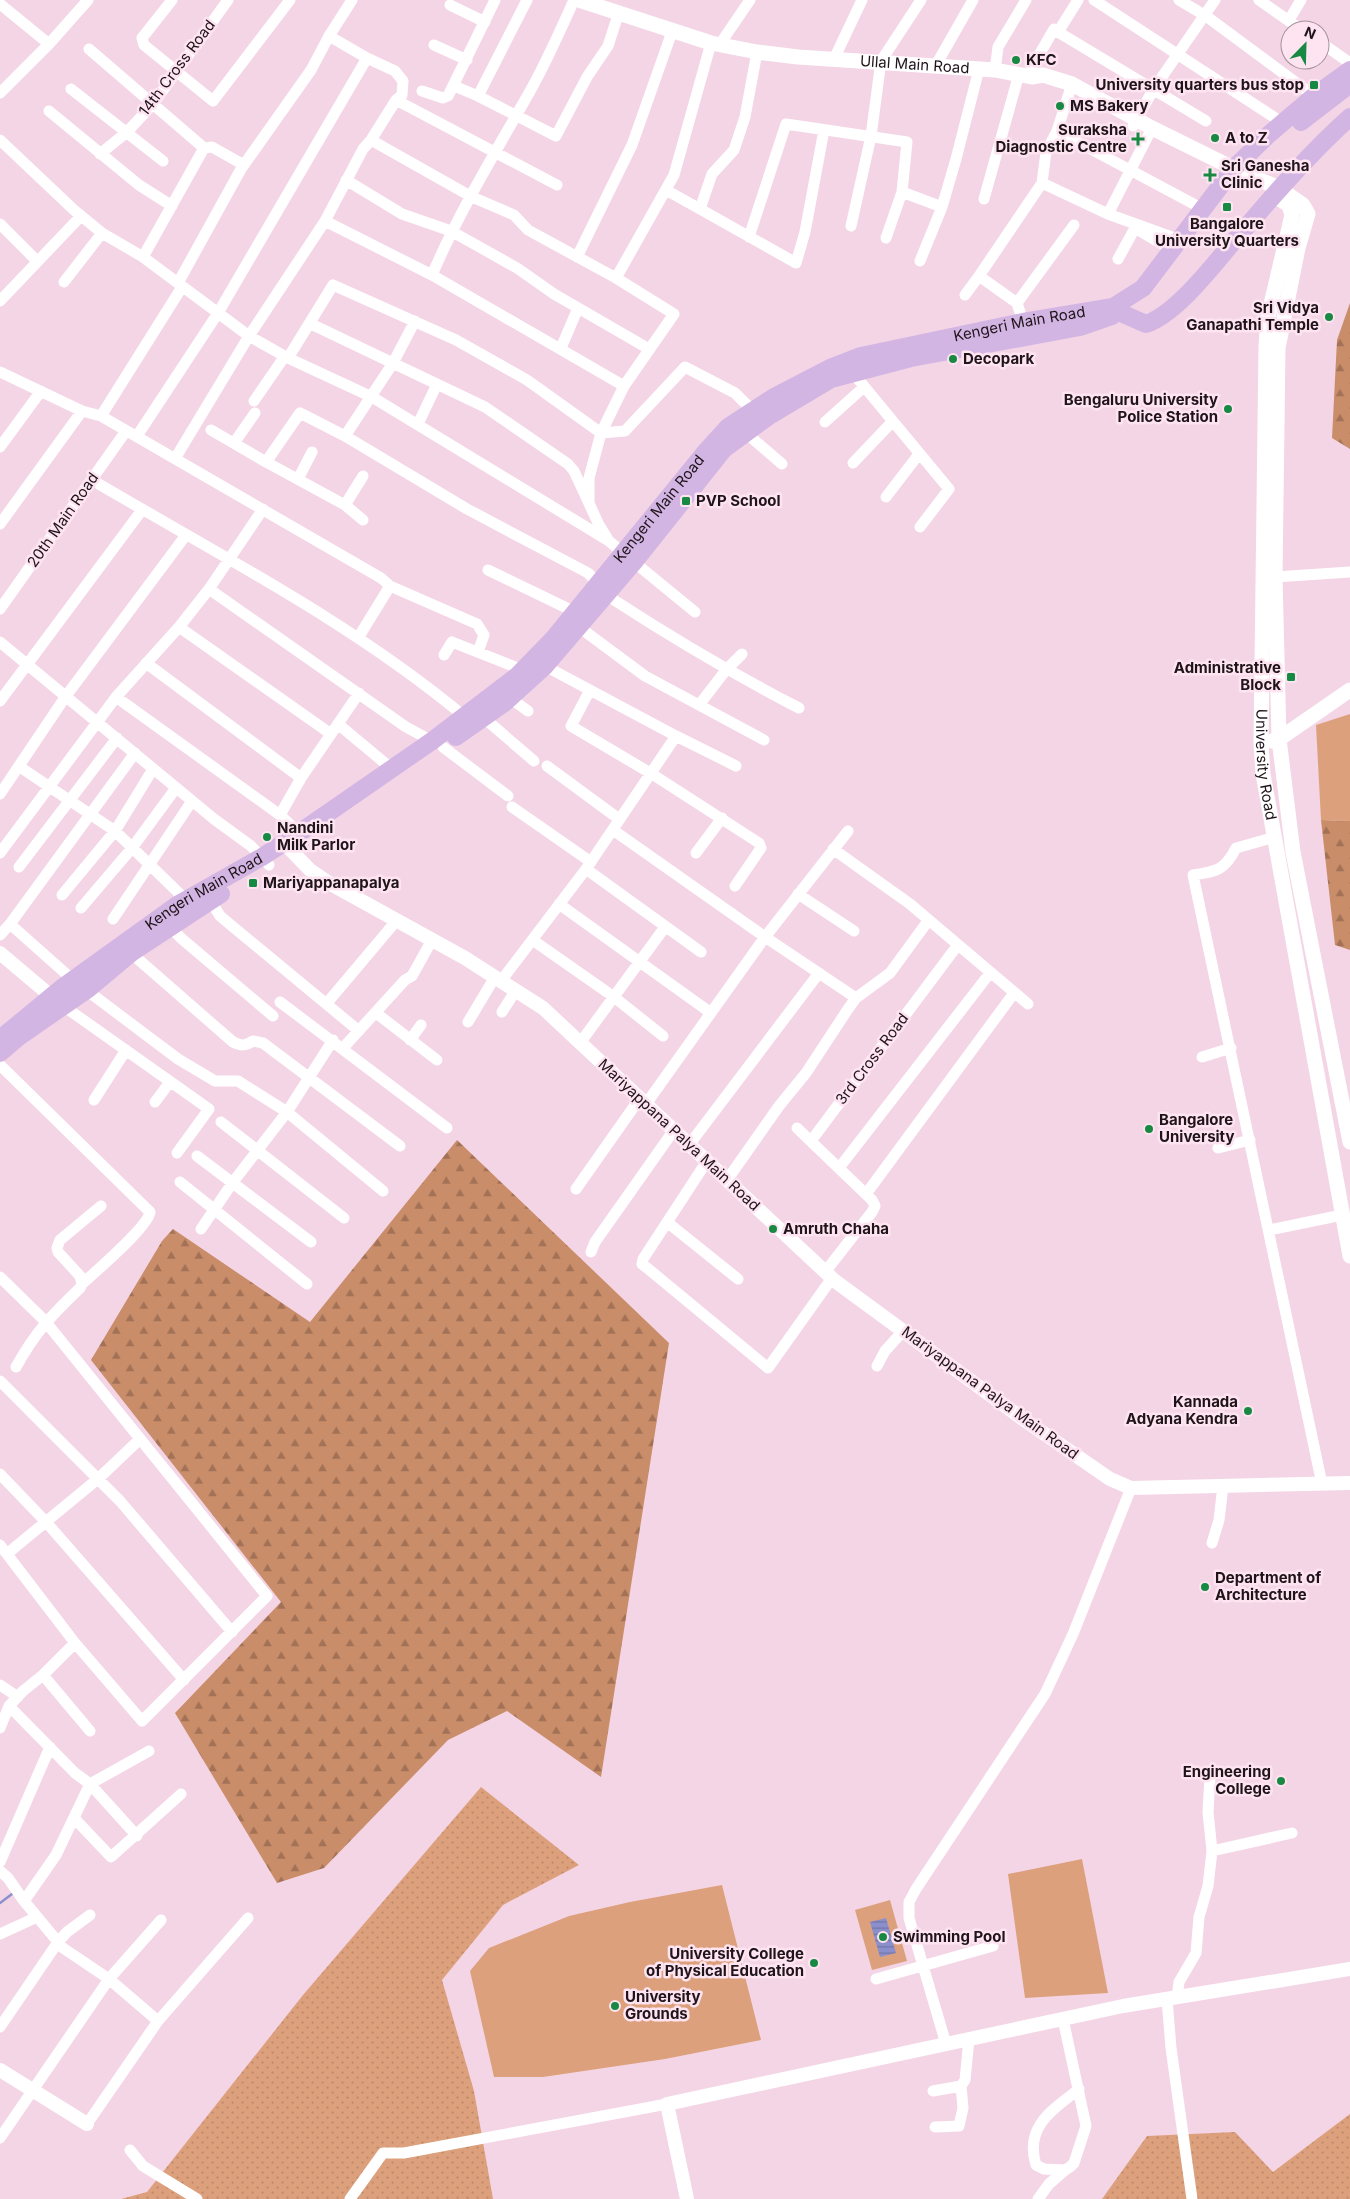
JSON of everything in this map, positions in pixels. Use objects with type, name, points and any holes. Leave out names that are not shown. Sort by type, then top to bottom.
[{"type":"main road","name":"Ullal Main Road","points":[[579,0],[599,3],[619,12],[716,44],[757,52],[936,65],[1026,76],[1040,82],[1071,88],[1134,123]]},
{"type":"main road","name":"Kengeri Main Road","points":[[287,847],[300,833],[392,769],[484,718],[510,698],[545,666],[577,619],[603,587],[724,449],[769,416],[831,379],[858,380],[911,358],[1080,327],[1145,299],[1267,136],[1314,96],[1350,70]]},
{"type":"main road","name":"Kengeri Main Road","points":[[1120,309],[1143,288],[1203,209],[1237,174],[1350,84]]},
{"type":"main road","points":[[1120,309],[1146,324],[1166,313],[1207,271],[1300,167],[1350,117]]},
{"type":"main road","name":"University Road","points":[[1134,123],[1303,204],[1308,214],[1268,317],[1266,346],[1275,578],[1278,739],[1293,852],[1350,1142]]},
{"type":"main road","name":"Kengeri Main Road","points":[[629,557],[728,428],[774,397],[830,368],[861,356],[1023,322],[1113,307],[1120,309]]},
{"type":"main road","name":"University Road","points":[[1270,469],[1261,743],[1263,774],[1350,1256]]},
{"type":"main road","name":"Kengeri Main Road","points":[[0,1039],[57,1001],[88,988],[131,953],[438,744],[465,717],[524,670],[554,638],[577,619]]},
{"type":"main road","points":[[1261,743],[1278,739],[1350,690]]},
{"type":"main road","name":"Kengeri Main Road","points":[[0,1053],[57,1001],[73,980],[186,900],[265,861]]},
{"type":"street","points":[[0,93],[49,44],[88,0]]},
{"type":"street","points":[[172,0],[142,38],[144,45],[213,101],[290,0]]},
{"type":"street","name":"14th Cross Road","points":[[100,154],[126,132],[153,104],[228,0]]},
{"type":"street","points":[[182,287],[178,283],[244,165],[311,70],[328,36],[352,0]]},
{"type":"street","points":[[422,92],[447,98],[495,0]]},
{"type":"street","points":[[478,96],[527,0]]},
{"type":"street","points":[[432,275],[451,231],[530,92],[574,0]]},
{"type":"street","points":[[616,278],[674,175],[716,44],[750,0]]},
{"type":"street","points":[[834,59],[862,0]]},
{"type":"street","points":[[851,226],[871,136],[881,61],[921,0]]},
{"type":"street","points":[[936,65],[973,0]]},
{"type":"street","points":[[920,261],[942,206],[987,70],[998,47],[1026,0]]},
{"type":"street","points":[[1078,0],[1058,32],[1206,121]]},
{"type":"street","points":[[1094,0],[1284,123]]},
{"type":"street","points":[[1180,0],[1206,16],[1314,96]]},
{"type":"street","points":[[1134,123],[1153,90],[1206,16],[1215,0]]},
{"type":"street","points":[[1260,0],[1289,20],[1301,0]]},
{"type":"street","points":[[0,4],[49,44]]},
{"type":"street","points":[[450,5],[485,22]]},
{"type":"street","points":[[458,88],[478,96],[556,136],[587,77],[608,46],[619,12]]},
{"type":"street","points":[[984,199],[1026,76],[1054,29]]},
{"type":"street","points":[[577,257],[632,145],[674,30]]},
{"type":"street","points":[[176,457],[249,336],[325,221],[363,149],[371,140],[396,100],[402,95],[403,81],[395,71],[328,36]]},
{"type":"street","points":[[434,45],[467,60]]},
{"type":"street","points":[[89,49],[204,148],[212,147],[244,165]]},
{"type":"street","points":[[1330,49],[1350,63]]},
{"type":"street","points":[[700,209],[712,174],[734,150],[745,117],[757,52]]},
{"type":"street","points":[[137,436],[218,312],[367,58]]},
{"type":"street","points":[[965,295],[1042,183],[1046,152],[1057,131],[1071,88]]},
{"type":"street","points":[[71,89],[163,161]]},
{"type":"street","points":[[396,100],[557,185]]},
{"type":"street","points":[[49,111],[139,185],[172,206]]},
{"type":"street","points":[[749,237],[786,124],[907,142],[902,192],[886,238]]},
{"type":"street","points":[[666,190],[796,263],[805,232],[824,130]]},
{"type":"street","points":[[1057,131],[1203,209]]},
{"type":"street","points":[[1108,214],[1150,132]]},
{"type":"street","points":[[0,140],[80,216],[102,233],[143,256],[249,336],[286,357],[372,397],[609,541],[695,612]]},
{"type":"street","points":[[371,140],[472,197],[514,215],[528,230],[616,278],[674,314],[624,386],[601,433],[590,478],[589,502]]},
{"type":"street","points":[[143,256],[204,148]]},
{"type":"street","points":[[346,180],[402,214],[451,231],[517,268],[578,308],[649,349]]},
{"type":"street","points":[[1042,183],[1176,245]]},
{"type":"street","points":[[902,192],[942,206]]},
{"type":"street","points":[[0,301],[80,216]]},
{"type":"street","points":[[325,221],[432,275],[624,386]]},
{"type":"street","points":[[0,224],[37,261]]},
{"type":"street","points":[[1016,303],[1074,225]]},
{"type":"street","points":[[1118,259],[1135,228],[1176,245]]},
{"type":"street","points":[[64,282],[102,233]]},
{"type":"street","points":[[979,276],[1016,303],[1023,322]]},
{"type":"street","points":[[254,401],[311,324],[332,285],[456,340],[527,380],[601,433],[625,431],[684,368],[735,393],[753,411]]},
{"type":"street","points":[[101,416],[182,287]]},
{"type":"street","points":[[561,348],[578,308]]},
{"type":"street","points":[[345,436],[393,363],[416,321]]},
{"type":"street","points":[[311,324],[485,407],[568,464],[574,471],[599,525],[609,541]]},
{"type":"street","points":[[0,372],[82,411],[101,416],[176,457],[374,574],[390,586],[477,624],[484,635],[478,652]]},
{"type":"street","points":[[825,422],[858,380],[949,489],[920,527]]},
{"type":"street","points":[[418,424],[437,384]]},
{"type":"street","points":[[0,447],[40,391]]},
{"type":"street","points":[[0,524],[82,411]]},
{"type":"street","points":[[234,444],[255,413]]},
{"type":"street","points":[[266,462],[300,413],[345,436],[467,509],[588,573],[614,600],[673,639],[726,670],[799,708]]},
{"type":"street","points":[[853,463],[892,422]]},
{"type":"street","points":[[211,430],[346,505],[363,520]]},
{"type":"street","name":"20th Main Road","points":[[0,609],[126,431]]},
{"type":"street","points":[[746,433],[782,464]]},
{"type":"street","points":[[298,479],[312,452]]},
{"type":"street","points":[[886,497],[919,454]]},
{"type":"street","points":[[346,505],[363,476]]},
{"type":"street","points":[[92,480],[254,572],[358,638],[432,690],[465,717]]},
{"type":"street","points":[[0,853],[50,789],[116,697],[179,627],[209,589],[263,509]]},
{"type":"street","points":[[0,701],[142,510]]},
{"type":"street","points":[[0,794],[20,767],[66,696],[186,535]]},
{"type":"street","points":[[488,570],[577,619],[645,676],[764,740]]},
{"type":"street","points":[[1275,578],[1350,572]]},
{"type":"street","points":[[358,638],[390,586]]},
{"type":"street","points":[[209,589],[406,727],[438,744],[508,796]]},
{"type":"street","points":[[179,627],[331,734]]},
{"type":"street","points":[[0,642],[176,788],[251,846],[265,861]]},
{"type":"street","points":[[444,655],[452,642],[524,670]]},
{"type":"street","points":[[699,705],[726,670],[742,654]]},
{"type":"street","points":[[146,663],[301,778]]},
{"type":"street","points":[[545,666],[736,766]]},
{"type":"street","points":[[590,690],[571,726],[652,774],[759,843],[761,848],[735,886]]},
{"type":"street","points":[[280,814],[301,778],[359,693]]},
{"type":"street","points":[[116,697],[280,814],[300,833]]},
{"type":"street","points":[[510,698],[528,711]]},
{"type":"street","points":[[484,718],[534,761]]},
{"type":"street","points":[[338,724],[392,769]]},
{"type":"street","points":[[468,1022],[498,979],[534,940],[588,866],[676,736]]},
{"type":"street","points":[[19,867],[117,738]]},
{"type":"street","points":[[0,935],[135,754]]},
{"type":"street","points":[[547,766],[619,818]]},
{"type":"street","points":[[20,767],[115,831],[186,900]]},
{"type":"street","points":[[62,895],[115,831],[154,769]]},
{"type":"street","points":[[81,908],[132,848],[176,788]]},
{"type":"street","points":[[113,919],[192,801]]},
{"type":"street","points":[[512,807],[665,927],[701,952]]},
{"type":"street","points":[[696,853],[722,818]]},
{"type":"street","points":[[613,830],[764,937],[856,998]]},
{"type":"street","points":[[576,1189],[711,1013],[764,937],[848,831]]},
{"type":"street","points":[[1275,837],[1236,848],[1225,866],[1217,871],[1193,875],[1322,1484]]},
{"type":"street","name":"Mariyappana Palya Main Road","points":[[287,847],[310,870],[329,883],[432,940],[543,1008],[828,1275],[1110,1479],[1132,1488],[1350,1483]]},
{"type":"street","points":[[833,849],[910,904],[957,946],[1028,1004]]},
{"type":"street","points":[[798,894],[854,931]]},
{"type":"street","points":[[210,900],[220,916],[359,1031]]},
{"type":"street","points":[[559,904],[711,1013]]},
{"type":"street","points":[[327,1003],[397,920]]},
{"type":"street","points":[[727,1180],[779,1106],[806,1073],[856,998],[890,972],[928,921]]},
{"type":"street","points":[[10,924],[92,996],[185,1063],[215,1081],[238,1081],[287,1112],[383,1192]]},
{"type":"street","points":[[170,927],[273,1016]]},
{"type":"street","points":[[580,1043],[665,927]]},
{"type":"street","points":[[343,1048],[405,980],[412,976],[432,940]]},
{"type":"street","points":[[534,940],[614,997],[663,1036]]},
{"type":"street","name":"3rd Cross Road","points":[[811,1141],[957,946]]},
{"type":"street","points":[[131,953],[233,1042],[246,1046],[253,1041],[263,1043],[400,1146]]},
{"type":"street","points":[[0,954],[57,1001],[209,1109],[177,1153]]},
{"type":"street","points":[[839,1168],[990,972]]},
{"type":"street","points":[[689,1145],[819,973]]},
{"type":"street","points":[[502,1012],[516,990]]},
{"type":"street","points":[[866,1194],[1014,993]]},
{"type":"street","points":[[280,1002],[333,1040],[447,1128]]},
{"type":"street","points":[[376,1013],[437,1060]]},
{"type":"street","points":[[410,1040],[421,1025]]},
{"type":"street","points":[[201,1229],[287,1112],[333,1040]]},
{"type":"street","points":[[1202,1057],[1231,1048]]},
{"type":"street","points":[[94,1100],[126,1050]]},
{"type":"street","points":[[0,1065],[150,1212],[146,1220],[128,1241],[45,1321],[31,1340],[16,1367]]},
{"type":"street","points":[[155,1102],[170,1082]]},
{"type":"street","points":[[221,1122],[344,1218]]},
{"type":"street","points":[[707,1161],[642,1259],[642,1264],[768,1368],[875,1206],[866,1194],[797,1128]]},
{"type":"street","points":[[591,1252],[595,1242],[674,1130]]},
{"type":"street","points":[[1218,1148],[1250,1140]]},
{"type":"street","points":[[197,1156],[234,1182],[311,1242]]},
{"type":"street","points":[[180,1182],[307,1284]]},
{"type":"street","points":[[82,1284],[80,1276],[58,1252],[58,1245],[60,1240],[101,1206]]},
{"type":"street","points":[[1269,1230],[1342,1215]]},
{"type":"street","points":[[667,1222],[738,1279]]},
{"type":"street","points":[[0,1277],[45,1321],[267,1596],[142,1721],[75,1643],[4,1549],[46,1522],[99,1478],[140,1439]]},
{"type":"street","points":[[876,1366],[885,1351],[903,1331]]},
{"type":"street","points":[[0,1381],[99,1478],[232,1632]]},
{"type":"street","points":[[0,1474],[46,1522],[184,1680]]},
{"type":"street","points":[[1212,1543],[1219,1520],[1223,1486]]},
{"type":"street","points":[[946,2044],[909,1918],[909,1902],[1045,1694],[1073,1634],[1132,1488]]},
{"type":"street","points":[[0,1728],[10,1706],[75,1643]]},
{"type":"street","points":[[43,1675],[90,1731]]},
{"type":"street","points":[[0,1685],[18,1697]]},
{"type":"street","points":[[10,1706],[75,1773],[90,1784],[137,1836]]},
{"type":"street","points":[[0,1862],[50,1747]]},
{"type":"street","points":[[24,1902],[56,1855],[90,1784],[149,1751]]},
{"type":"street","points":[[1192,2199],[1171,2048],[1172,1999],[1178,1982],[1196,1953],[1199,1917],[1208,1886],[1212,1851],[1208,1812],[1210,1776]]},
{"type":"street","points":[[74,1818],[111,1857],[137,1836],[181,1794]]},
{"type":"street","points":[[1212,1851],[1292,1833]]},
{"type":"street","points":[[0,1871],[8,1878],[24,1902],[63,1948],[109,1979],[158,2021]]},
{"type":"street","points":[[0,2027],[58,1942],[67,1932],[90,1915]]},
{"type":"street","points":[[0,1934],[37,1917]]},
{"type":"street","points":[[0,2070],[87,2124],[158,2021],[248,1918]]},
{"type":"street","points":[[0,2138],[109,1979],[161,1920]]},
{"type":"street","points":[[876,1979],[993,1946]]},
{"type":"street","points":[[350,2199],[383,2153],[404,2153],[667,2104],[1063,2019],[1350,1968]]},
{"type":"street","points":[[1038,2199],[1048,2184],[1074,2164],[1086,2126],[1063,2019]]},
{"type":"street","points":[[935,2127],[959,2126],[963,2108],[961,2086],[965,2080],[970,2039]]},
{"type":"street","points":[[933,2092],[961,2086]]},
{"type":"street","points":[[1065,2170],[1044,2169],[1036,2164],[1033,2156],[1035,2134],[1042,2119],[1079,2089]]},
{"type":"street","points":[[667,2104],[687,2199]]},
{"type":"street","points":[[130,2150],[143,2166],[196,2199]]},
{"type":"shaded area","points":[[1350,714],[1350,821],[1321,820],[1316,725]]},
{"type":"shaded area","points":[[481,1787],[579,1865],[503,1905],[442,1980],[474,2091],[493,2199],[121,2199],[147,2192],[303,1995]]},
{"type":"shaded area","points":[[1082,1859],[1108,1993],[1025,1998],[1008,1874]]},
{"type":"shaded area","name":"University Grounds","points":[[722,1885],[761,2040],[665,2059],[543,2077],[494,2077],[470,1971],[489,1948],[569,1916],[630,1902]]},
{"type":"shaded area","points":[[890,1900],[907,1961],[872,1970],[855,1910]]},
{"type":"shaded area","points":[[1350,2114],[1350,2199],[1102,2199],[1147,2136],[1235,2132],[1273,2172]]},
{"type":"green space","points":[[1350,303],[1350,449],[1332,438],[1337,340]]},
{"type":"green space","points":[[1321,820],[1350,821],[1350,950],[1335,945]]},
{"type":"green space","points":[[457,1140],[669,1343],[601,1777],[507,1711],[448,1740],[324,1868],[277,1883],[175,1713],[281,1602],[91,1360],[162,1241],[173,1229],[310,1322]]},
{"type":"water","name":"Swimming Pool","points":[[886,1918],[896,1953],[880,1957],[870,1922]]},
{"type":"waterway","points":[[0,1903],[12,1894]]},
{"type":"place","name":"KFC","points":[[1016,60]]},
{"type":"place","name":"University quarters bus stop","points":[[1314,85]]},
{"type":"place","name":"MS Bakery","points":[[1060,106]]},
{"type":"place","name":"A to Z","points":[[1215,138]]},
{"type":"place","name":"Suraksha Diagnostic Centre","points":[[1138,139]]},
{"type":"place","name":"Sri Ganesha Clinic","points":[[1210,175]]},
{"type":"place","name":"Bangalore University Quarters","points":[[1227,207]]},
{"type":"place","name":"Sri Vidya Ganapathi Temple","points":[[1329,317]]},
{"type":"place","name":"Decopark","points":[[953,359]]},
{"type":"place","name":"Bengaluru University Police Station","points":[[1228,409]]},
{"type":"place","name":"PVP School","points":[[686,501]]},
{"type":"place","name":"Administrative Block","points":[[1291,677]]},
{"type":"place","name":"Nandini Milk Parlor","points":[[267,837]]},
{"type":"place","name":"Mariyappanapalya","points":[[253,883]]},
{"type":"place","name":"Bangalore University","points":[[1149,1129]]},
{"type":"place","name":"Amruth Chaha","points":[[773,1229]]},
{"type":"place","name":"Kannada Adyana Kendra","points":[[1248,1411]]},
{"type":"place","name":"Department of Architecture","points":[[1205,1587]]},
{"type":"place","name":"Engineering College","points":[[1281,1781]]},
{"type":"place","name":"Swimming Pool","points":[[883,1937]]},
{"type":"place","name":"University College of Physical Education","points":[[814,1963]]},
{"type":"place","name":"University Grounds","points":[[615,2006]]}]
